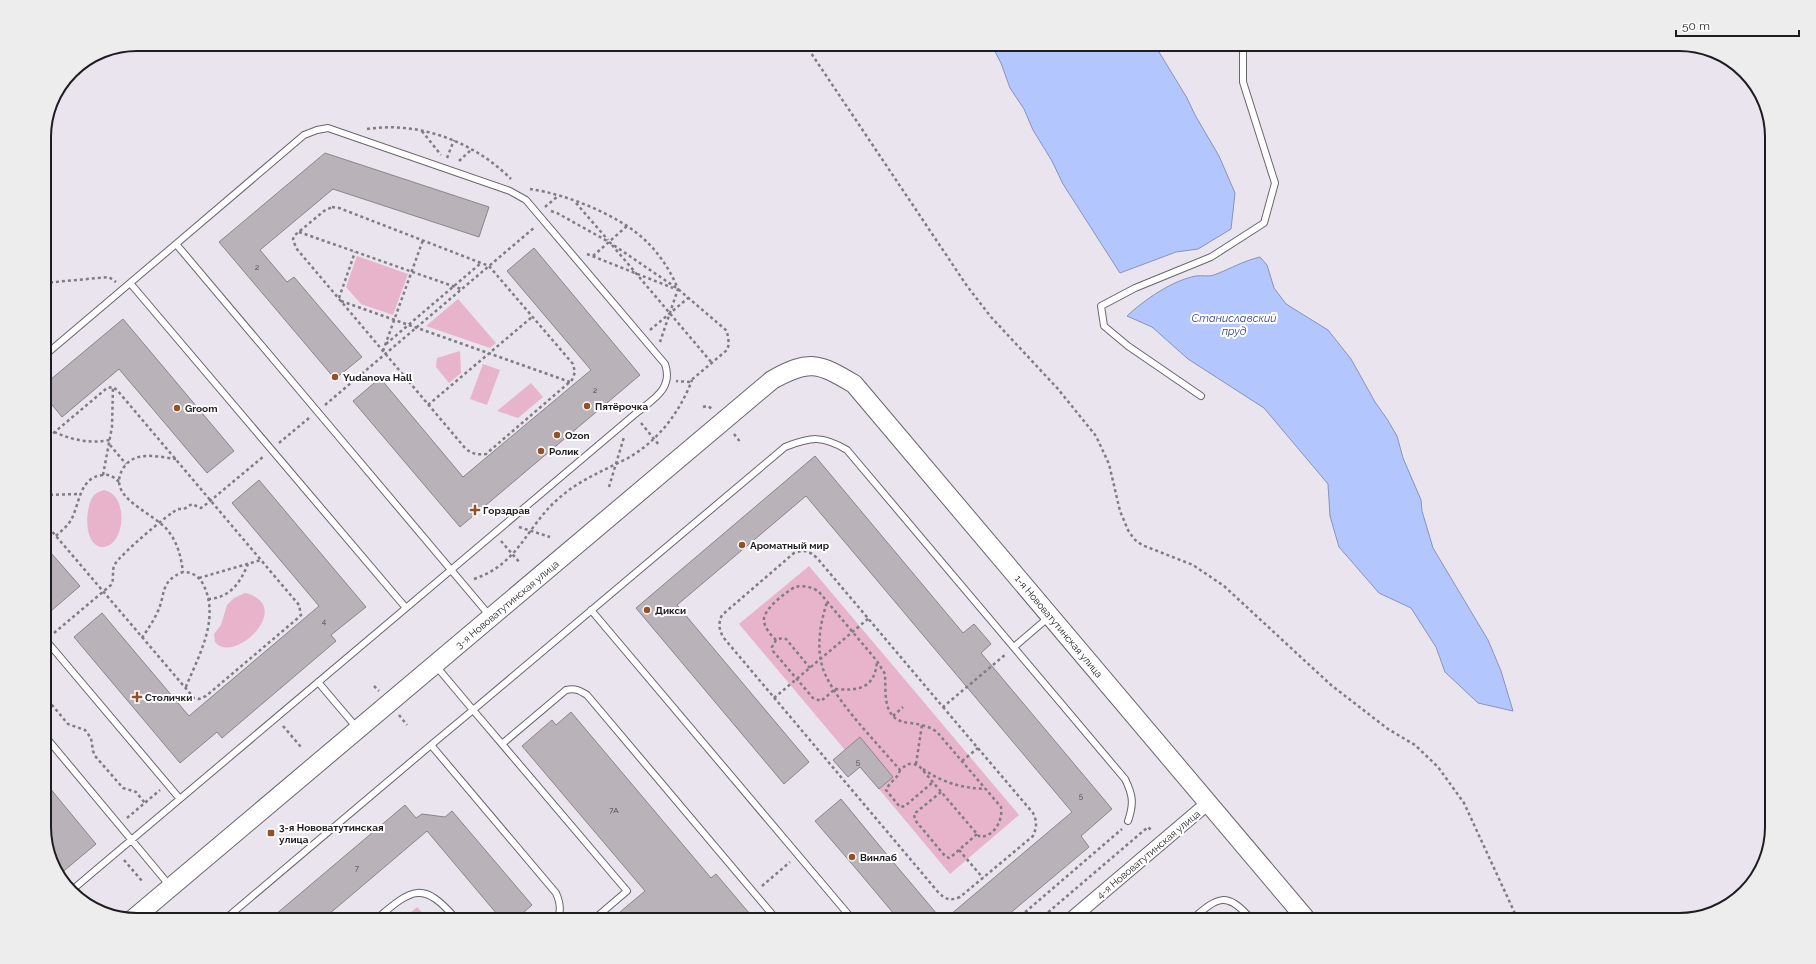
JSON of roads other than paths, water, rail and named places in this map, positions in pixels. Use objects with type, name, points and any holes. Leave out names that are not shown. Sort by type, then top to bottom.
[{"type":"street","name":"1-я Нововатутинская улица","points":[[791,369],[812,366],[827,368],[854,384],[1301,913]]},
{"type":"street","name":"3-я Нововатутинская улица","points":[[141,913],[772,380],[791,369]]},
{"type":"street","name":"4-я Нововатутинская улица","points":[[1078,913],[1208,803]]},
{"type":"lane","points":[[1201,396],[1128,346],[1104,326],[1101,306],[1135,288],[1211,257],[1264,223],[1275,183],[1243,82],[1242,51]]},
{"type":"lane","points":[[51,350],[304,135],[328,128],[510,191],[526,200],[656,353],[665,364],[668,373],[667,383],[663,391],[75,887]]},
{"type":"lane","points":[[176,244],[491,617]]},
{"type":"lane","points":[[130,283],[406,608]]},
{"type":"lane","points":[[232,913],[784,447],[810,439],[822,439],[833,442],[847,450],[1125,779],[1131,791],[1132,807],[1128,821]]},
{"type":"lane","points":[[591,610],[847,913]]},
{"type":"lane","points":[[1014,647],[1050,616]]},
{"type":"lane","points":[[51,646],[180,799]]},
{"type":"lane","points":[[435,664],[627,891],[601,913]]},
{"type":"lane","points":[[318,682],[358,730]]},
{"type":"lane","points":[[502,744],[566,690],[579,690],[587,696],[771,913]]},
{"type":"lane","points":[[51,743],[172,887]]},
{"type":"lane","points":[[431,745],[556,893],[560,902],[561,909],[560,913]]},
{"type":"lane","points":[[384,913],[403,897],[413,893],[422,893],[433,896],[451,913]]},
{"type":"lane","points":[[1199,913],[1209,904],[1220,900],[1232,901],[1246,913]]},
{"type":"water","points":[[995,51],[1159,51],[1219,156],[1235,193],[1231,229],[1198,249],[1176,252],[1120,273],[1063,184],[1052,161],[1033,130],[1024,109],[1010,88],[1001,63]]},
{"type":"water","name":"Станиславский пруд","points":[[1260,257],[1267,265],[1274,288],[1286,304],[1328,330],[1351,359],[1375,402],[1397,436],[1403,458],[1421,500],[1422,511],[1433,548],[1488,640],[1501,671],[1513,711],[1478,703],[1445,672],[1436,647],[1411,608],[1379,593],[1339,547],[1330,516],[1328,484],[1264,408],[1188,359],[1152,327],[1127,316],[1150,297],[1187,278],[1214,275]]},
{"type":"place","name":"Yudanova Hall","points":[[335,377]]},
{"type":"place","name":"Пятёрочка","points":[[587,406]]},
{"type":"place","name":"Groom","points":[[177,408]]},
{"type":"place","name":"Ozon","points":[[557,435]]},
{"type":"place","name":"Ролик","points":[[541,451]]},
{"type":"place","name":"Горздрав","points":[[475,510]]},
{"type":"place","name":"Ароматный мир","points":[[742,545]]},
{"type":"place","name":"Дикси","points":[[647,610]]},
{"type":"place","name":"Столички","points":[[137,697]]},
{"type":"place","name":"3-я Нововатутинская улица","points":[[271,833]]},
{"type":"place","name":"Винлаб","points":[[852,857]]}]
